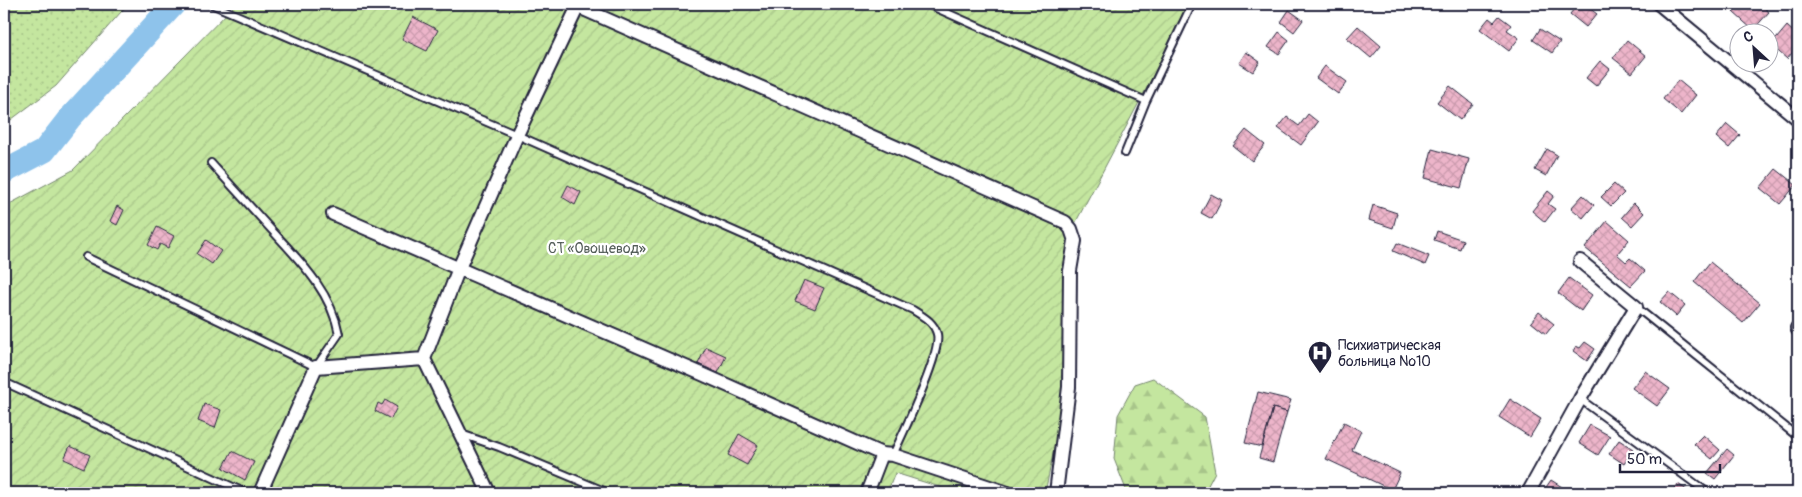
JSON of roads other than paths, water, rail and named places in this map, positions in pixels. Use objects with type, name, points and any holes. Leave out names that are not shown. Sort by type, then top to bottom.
[{"type":"street","points":[[1659,4],[1798,119]]},
{"type":"street","points":[[489,493],[424,359],[459,268],[576,5],[1065,222],[1071,229],[1075,241],[1070,271],[1069,387],[1056,493]]},
{"type":"street","points":[[333,214],[888,454],[1008,493]]},
{"type":"street","points":[[1528,493],[1580,400],[1636,307],[1580,261]]},
{"type":"street","points":[[260,493],[316,367],[424,359]]},
{"type":"street","points":[[868,493],[888,454]]},
{"type":"lane","points":[[211,4],[517,135],[913,310],[929,320],[938,336],[934,360],[888,454]]},
{"type":"lane","points":[[926,4],[1146,101]]},
{"type":"lane","points":[[1125,153],[1146,101],[1192,4]]},
{"type":"lane","points":[[86,257],[316,367],[339,334],[336,319],[326,297],[303,264],[211,163]]},
{"type":"lane","points":[[1636,307],[1798,437]]},
{"type":"lane","points":[[4,382],[246,493]]},
{"type":"lane","points":[[1580,400],[1708,493]]},
{"type":"lane","points":[[460,433],[499,447],[609,493]]},
{"type":"waterway","points":[[4,172],[44,151],[69,119],[174,4]]},
{"type":"place","name":"Психиатрическая больница №10","points":[[1320,374]]},
{"type":"park label","name":"СТ «Овощевод»","points":[[597,248]]}]
